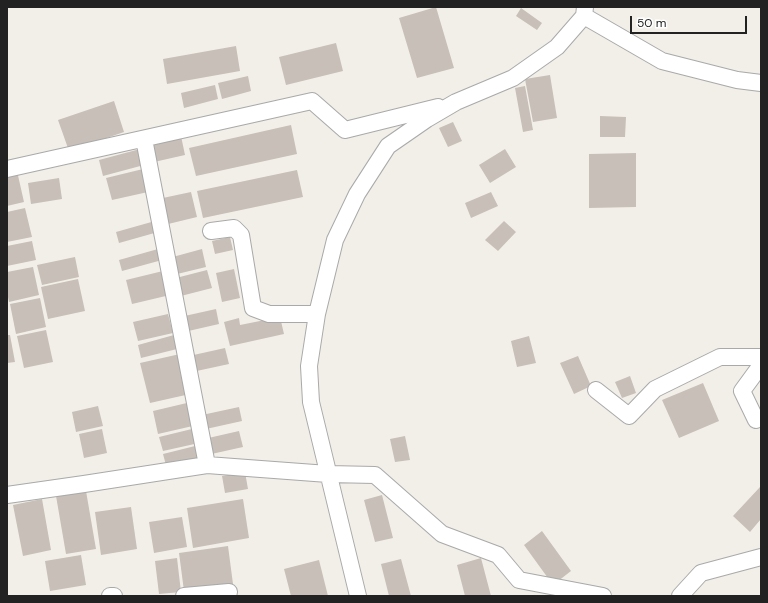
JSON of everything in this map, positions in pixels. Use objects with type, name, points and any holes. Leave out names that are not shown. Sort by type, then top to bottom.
[{"type":"street","points":[[358,596],[311,402],[309,366],[317,314],[335,240],[357,194],[388,146],[427,119],[456,102],[513,78],[557,46],[584,12],[662,61],[738,80],[761,83]]},
{"type":"street","points":[[7,169],[312,101],[345,130],[456,102]]},
{"type":"street","points":[[144,139],[207,465]]},
{"type":"street","points":[[211,231],[234,228],[241,235],[253,308],[269,314],[317,314]]},
{"type":"street","points":[[596,390],[629,416],[655,388],[720,357],[761,356]]},
{"type":"street","points":[[756,420],[742,391],[761,365]]},
{"type":"street","points":[[7,495],[207,465],[328,474],[375,475],[442,534],[498,555],[519,580],[603,596]]},
{"type":"street","points":[[680,596],[701,572],[761,557]]},
{"type":"street","points":[[184,596],[229,592]]},
{"type":"building","points":[[436,7],[454,68],[417,78],[399,18]]},
{"type":"building","points":[[521,8],[542,23],[537,30],[516,16]]},
{"type":"building","points":[[336,43],[343,71],[286,85],[279,57]]},
{"type":"building","points":[[236,46],[240,71],[167,84],[163,59]]},
{"type":"building","points":[[550,75],[557,118],[533,122],[525,79]]},
{"type":"building","points":[[248,76],[251,91],[222,99],[218,83]]},
{"type":"building","points":[[215,85],[218,99],[184,108],[181,93]]},
{"type":"building","points":[[525,86],[533,130],[523,132],[515,88]]},
{"type":"building","points":[[114,101],[124,132],[69,151],[58,120]]},
{"type":"building","points":[[600,116],[626,117],[625,137],[600,137]]},
{"type":"building","points":[[453,122],[462,141],[448,147],[439,128]]},
{"type":"building","points":[[291,125],[297,154],[196,176],[189,148]]},
{"type":"building","points":[[181,136],[185,155],[154,162],[150,143]]},
{"type":"building","points":[[140,149],[144,165],[103,176],[99,160]]},
{"type":"building","points":[[505,149],[516,167],[490,183],[479,165]]},
{"type":"building","points":[[636,153],[636,207],[589,208],[589,154]]},
{"type":"building","points":[[143,169],[148,192],[112,200],[106,178]]},
{"type":"building","points":[[297,170],[303,197],[203,218],[197,191]]},
{"type":"building","points":[[17,171],[24,202],[7,206],[7,174]]},
{"type":"building","points":[[59,178],[62,199],[31,204],[28,183]]},
{"type":"building","points":[[191,192],[197,217],[164,225],[158,199]]},
{"type":"building","points":[[491,192],[498,206],[471,218],[465,203]]},
{"type":"building","points":[[25,208],[32,237],[7,242],[7,212]]},
{"type":"building","points":[[155,221],[158,232],[119,243],[116,232]]},
{"type":"building","points":[[504,221],[516,232],[498,251],[485,240]]},
{"type":"building","points":[[230,237],[233,250],[215,254],[212,241]]},
{"type":"building","points":[[32,241],[36,260],[7,266],[7,246]]},
{"type":"building","points":[[158,249],[162,260],[122,271],[119,260]]},
{"type":"building","points":[[202,249],[206,267],[173,275],[169,258]]},
{"type":"building","points":[[75,257],[79,277],[42,285],[37,265]]},
{"type":"building","points":[[33,267],[39,295],[9,302],[7,292],[7,272]]},
{"type":"building","points":[[234,269],[240,298],[222,302],[216,273]]},
{"type":"building","points":[[207,270],[212,288],[177,297],[172,279]]},
{"type":"building","points":[[163,271],[170,295],[132,304],[126,280]]},
{"type":"building","points":[[78,279],[85,311],[48,319],[41,287]]},
{"type":"building","points":[[40,298],[46,327],[16,334],[10,304]]},
{"type":"building","points":[[216,309],[219,324],[184,332],[180,317]]},
{"type":"building","points":[[168,314],[173,333],[138,341],[133,322]]},
{"type":"building","points":[[280,317],[284,334],[230,346],[224,322],[239,318],[240,325]]},
{"type":"building","points":[[46,330],[53,362],[24,368],[17,336]]},
{"type":"building","points":[[7,335],[10,335],[15,362],[7,363]]},
{"type":"building","points":[[174,335],[177,349],[141,358],[138,345]]},
{"type":"building","points":[[529,336],[536,363],[517,367],[511,341]]},
{"type":"building","points":[[225,348],[229,364],[192,372],[189,356]]},
{"type":"building","points":[[180,354],[190,394],[150,403],[140,363]]},
{"type":"building","points":[[578,356],[591,386],[574,394],[560,363]]},
{"type":"building","points":[[630,376],[636,393],[622,398],[615,382]]},
{"type":"building","points":[[703,383],[719,421],[679,438],[662,400]]},
{"type":"building","points":[[191,402],[197,425],[158,434],[153,411]]},
{"type":"building","points":[[98,406],[103,426],[76,432],[72,412]]},
{"type":"building","points":[[239,407],[242,421],[206,429],[202,415]]},
{"type":"building","points":[[196,428],[199,443],[163,451],[159,437]]},
{"type":"building","points":[[102,429],[107,453],[84,458],[79,434]]},
{"type":"building","points":[[239,431],[243,447],[207,455],[204,439]]},
{"type":"building","points":[[405,436],[410,460],[395,462],[390,439]]},
{"type":"building","points":[[199,445],[203,460],[167,469],[163,454]]},
{"type":"building","points":[[245,472],[248,489],[225,493],[222,476]]},
{"type":"building","points":[[760,487],[761,519],[750,532],[733,516]]},
{"type":"building","points":[[86,491],[96,549],[66,554],[56,496]]},
{"type":"building","points":[[382,495],[393,538],[375,542],[364,500]]},
{"type":"building","points":[[42,499],[51,550],[23,556],[13,505]]},
{"type":"building","points":[[243,499],[249,538],[193,548],[187,508]]},
{"type":"building","points":[[131,507],[137,549],[101,555],[95,512]]},
{"type":"building","points":[[182,517],[187,547],[154,553],[149,522]]},
{"type":"building","points":[[542,531],[571,571],[553,585],[524,545]]},
{"type":"building","points":[[228,546],[233,584],[184,591],[179,553]]},
{"type":"building","points":[[81,555],[86,585],[50,591],[45,561]]},
{"type":"building","points":[[177,558],[181,592],[159,594],[155,561]]},
{"type":"building","points":[[481,558],[491,596],[465,596],[457,565]]},
{"type":"building","points":[[401,559],[411,596],[389,596],[381,564]]},
{"type":"building","points":[[319,560],[328,596],[291,596],[284,569]]}]
